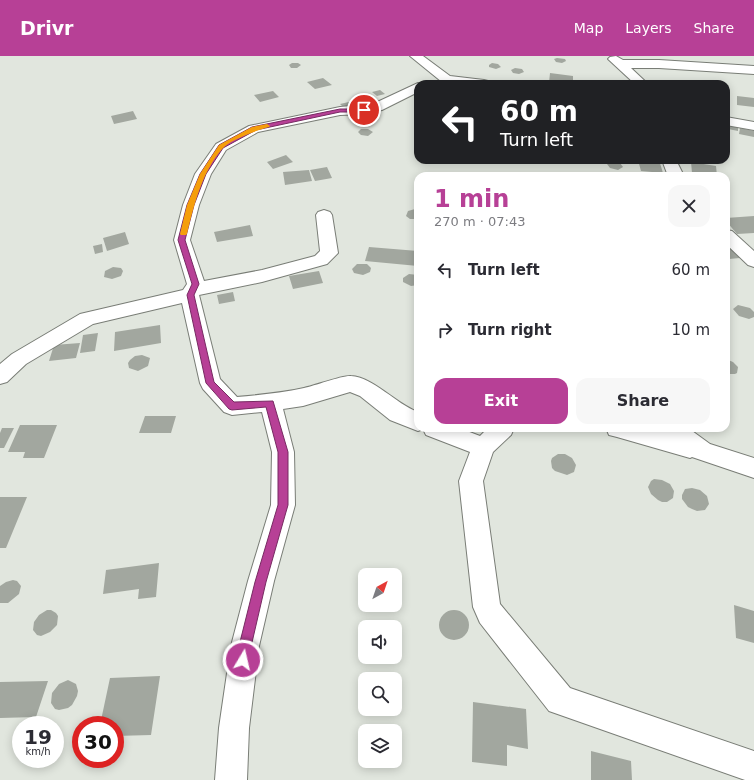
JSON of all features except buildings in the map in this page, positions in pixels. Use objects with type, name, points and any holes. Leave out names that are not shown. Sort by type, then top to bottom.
[{"type":"street","points":[[416,56],[439,80]]},
{"type":"street","points":[[610,56],[638,80]]},
{"type":"street","points":[[620,64],[659,64],[754,70]]},
{"type":"street","points":[[414,89],[377,107],[364,110],[340,110],[254,129],[221,147],[203,174],[191,205],[182,240],[196,284],[191,292],[210,383],[232,406],[270,403],[303,397],[351,384],[368,390],[398,414],[414,420]]},
{"type":"street","points":[[730,122],[754,126]]},
{"type":"street","points":[[0,376],[19,359],[87,319],[321,260],[329,253],[324,215]]},
{"type":"street","points":[[730,240],[754,261]]},
{"type":"street","points":[[232,780],[234,728],[244,646],[260,582],[283,505],[283,452],[270,403]]},
{"type":"street","points":[[458,432],[493,438],[471,481],[487,607],[490,613],[560,700],[754,767]]},
{"type":"street","points":[[631,432],[754,468]]},
{"type":"street","points":[[676,432],[703,452]]},
{"type":"slow traffic","points":[[183,234],[191,205],[203,174],[221,147],[254,129],[267,126]]},
{"type":"route","points":[[243,660],[244,646],[260,582],[283,505],[283,452],[270,403],[232,406],[210,383],[190,295],[196,284],[182,240],[191,205],[203,174],[221,147],[254,129],[340,110],[364,110]]}]
